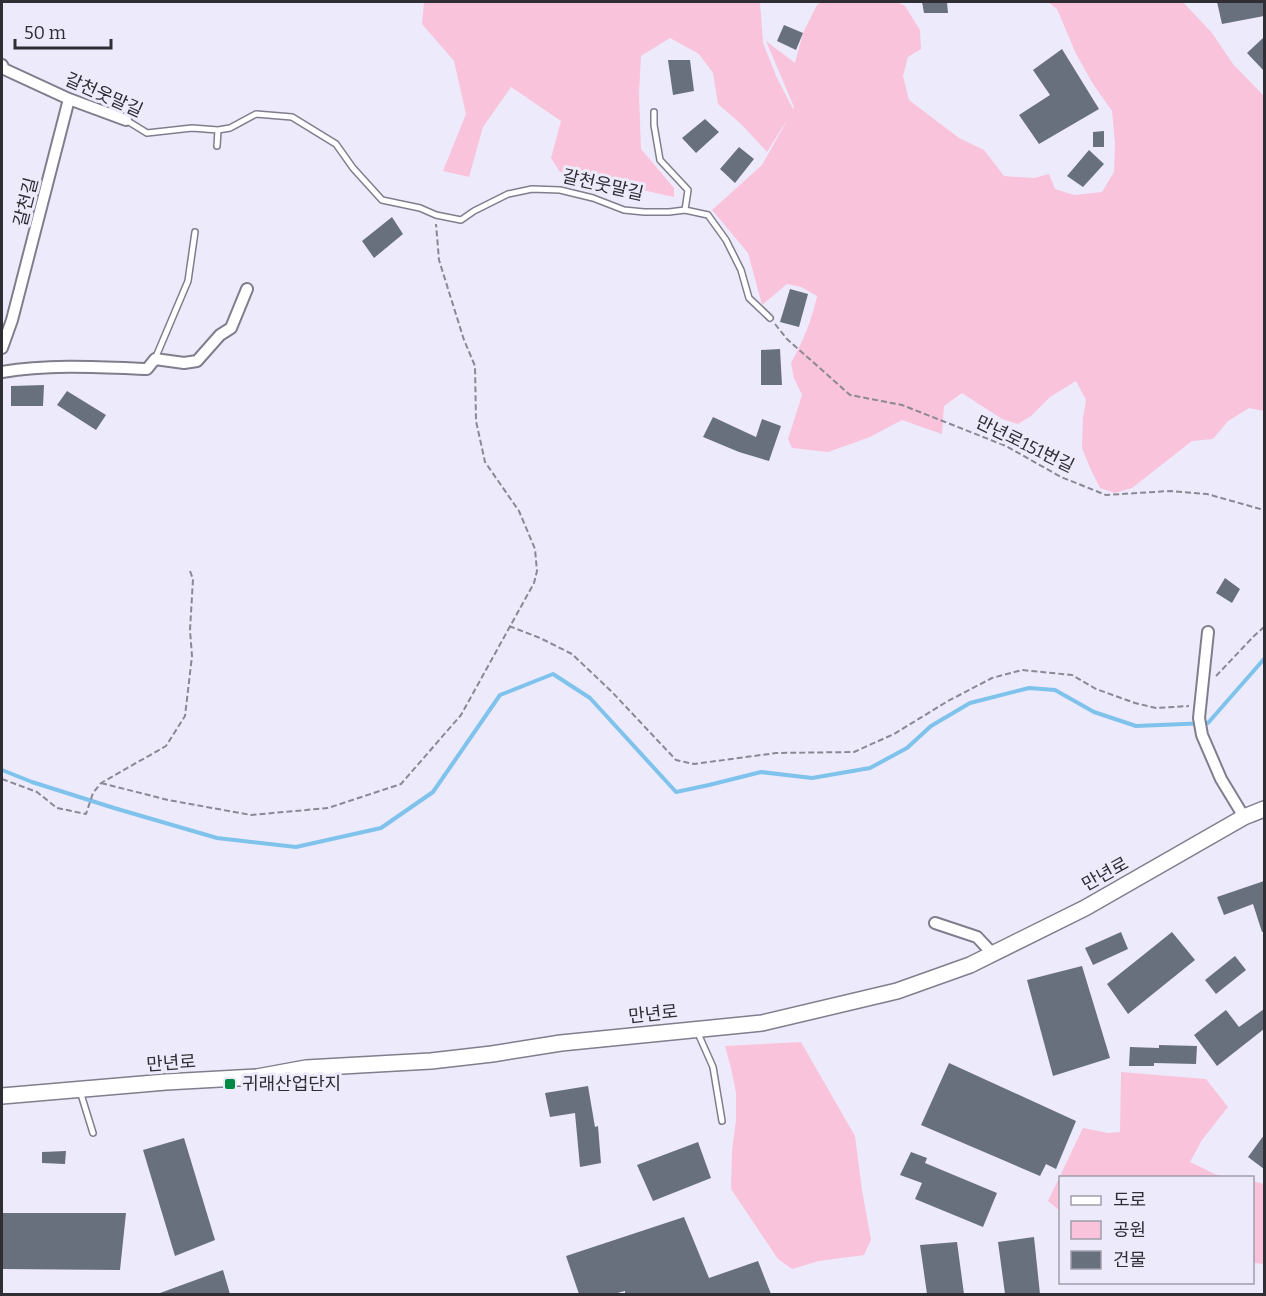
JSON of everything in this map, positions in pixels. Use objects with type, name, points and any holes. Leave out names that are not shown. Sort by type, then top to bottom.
[{"type":"main road","name":"만년로","points":[[2,1096],[257,1077],[306,1068],[430,1061],[561,1043],[762,1023],[897,991],[970,965],[1085,908],[1244,818],[1264,809]]},
{"type":"street","name":"갈천웃말길","points":[[2,65],[4,69],[69,99],[126,120]]},
{"type":"street","name":"갈천길","points":[[2,348],[12,320],[69,99]]},
{"type":"street","points":[[2,372],[78,366],[147,369],[155,359],[184,363],[197,361],[220,335],[231,328],[247,289]]},
{"type":"street","points":[[1208,632],[1199,718],[1202,735],[1221,779],[1244,818]]},
{"type":"street","points":[[935,923],[977,937],[992,953]]},
{"type":"lane","name":"갈천웃말길","points":[[654,112],[660,160],[688,190],[686,210]]},
{"type":"lane","name":"갈천웃말길","points":[[126,120],[147,133],[192,128],[218,130],[230,128],[256,114],[292,117],[336,144],[353,168],[382,200],[461,220],[508,194],[532,189],[560,190],[593,198],[624,210],[644,212],[686,210],[708,215],[726,240],[741,270],[749,298],[770,318]]},
{"type":"lane","points":[[217,146],[218,130]]},
{"type":"lane","points":[[155,359],[188,281],[195,232]]},
{"type":"lane","points":[[696,1030],[713,1067],[722,1121]]},
{"type":"lane","points":[[79,1090],[93,1133]]},
{"type":"path","points":[[101,783],[168,800],[251,815],[328,808],[401,784],[461,715],[534,583],[537,571],[535,549],[519,511],[485,462],[476,421],[475,366],[464,340],[439,260],[436,215]]},
{"type":"path","name":"만년로151번길","points":[[770,318],[787,339],[850,395],[902,405],[1006,446],[1060,477],[1106,495],[1170,491],[1198,493],[1264,510]]},
{"type":"path","points":[[2,779],[37,792],[57,808],[86,814],[93,793],[101,783],[166,746],[185,716],[192,656],[190,630],[193,579],[190,571]]},
{"type":"path","points":[[509,626],[572,654],[612,692],[676,760],[694,764],[776,753],[854,752],[894,734],[948,701],[992,678],[1022,670],[1072,675],[1095,689],[1156,708],[1201,705]]},
{"type":"path","points":[[1215,676],[1264,627]]},
{"type":"green space","points":[[424,2],[760,2],[763,43],[793,109],[766,41],[795,63],[803,33],[817,5],[821,2],[898,2],[905,6],[920,30],[921,49],[908,57],[903,76],[909,100],[959,138],[984,150],[1004,176],[1034,178],[1049,174],[1055,189],[1074,195],[1102,192],[1114,172],[1115,143],[1112,111],[1076,54],[1057,9],[1048,2],[1183,2],[1212,33],[1233,64],[1264,96],[1264,411],[1249,408],[1228,421],[1213,439],[1192,441],[1132,488],[1115,493],[1100,488],[1082,448],[1086,400],[1076,381],[1050,397],[1031,416],[1018,424],[1002,419],[962,393],[944,406],[942,434],[902,420],[870,437],[828,452],[792,448],[788,439],[802,395],[794,378],[791,363],[807,330],[817,296],[801,287],[787,284],[762,305],[748,253],[712,210],[762,165],[789,117],[767,152],[718,104],[713,73],[699,54],[670,38],[641,56],[639,94],[641,149],[674,188],[674,197],[560,172],[551,158],[561,121],[511,87],[483,127],[469,177],[443,171],[466,114],[454,61],[422,24]]},
{"type":"green space","points":[[801,1042],[855,1136],[871,1240],[864,1255],[819,1261],[792,1269],[778,1259],[731,1189],[736,1093],[725,1046]]},
{"type":"green space","points":[[1121,1072],[1206,1079],[1228,1107],[1202,1140],[1190,1162],[1224,1176],[1060,1176],[1083,1128],[1108,1133],[1120,1132]]},
{"type":"green space","points":[[1059,1178],[1059,1210],[1048,1201]]},
{"type":"green space","points":[[1254,1181],[1264,1184],[1264,1264],[1254,1263]]},
{"type":"building","points":[[922,2],[947,2],[948,13],[924,13]]},
{"type":"building","points":[[1217,2],[1264,2],[1264,16],[1222,24]]},
{"type":"building","points":[[784,25],[803,33],[796,50],[777,41]]},
{"type":"building","points":[[1264,37],[1264,71],[1247,53]]},
{"type":"building","points":[[1062,49],[1099,109],[1039,144],[1019,115],[1050,95],[1033,70]]},
{"type":"building","points":[[668,60],[690,60],[694,91],[673,95]]},
{"type":"building","points":[[705,119],[719,132],[696,153],[682,138]]},
{"type":"building","points":[[1104,131],[1104,147],[1093,147],[1093,132]]},
{"type":"building","points":[[739,147],[754,159],[735,183],[720,169]]},
{"type":"building","points":[[1089,150],[1104,164],[1083,187],[1067,176]]},
{"type":"building","points":[[392,217],[403,234],[374,258],[362,241]]},
{"type":"building","points":[[790,289],[808,294],[799,327],[780,322]]},
{"type":"building","points":[[780,349],[782,385],[761,385],[761,350]]},
{"type":"building","points":[[44,385],[43,406],[11,406],[11,386]]},
{"type":"building","points":[[67,391],[106,415],[96,430],[57,405]]},
{"type":"building","points":[[713,417],[756,437],[762,419],[781,426],[769,461],[703,437]]},
{"type":"building","points":[[1225,578],[1240,589],[1232,603],[1216,593]]},
{"type":"building","points":[[1264,881],[1264,932],[1262,932],[1253,904],[1224,915],[1217,897]]},
{"type":"building","points":[[1121,932],[1128,949],[1093,965],[1085,948]]},
{"type":"building","points":[[1172,932],[1195,960],[1128,1014],[1107,984]]},
{"type":"building","points":[[1235,956],[1246,970],[1216,994],[1205,980]]},
{"type":"building","points":[[1082,966],[1110,1058],[1053,1076],[1027,980]]},
{"type":"building","points":[[1264,1009],[1264,1029],[1217,1066],[1194,1035],[1226,1010],[1239,1027]]},
{"type":"building","points":[[1159,1045],[1197,1046],[1196,1064],[1154,1063],[1154,1066],[1129,1066],[1130,1047],[1159,1048]]},
{"type":"building","points":[[949,1063],[1076,1121],[1056,1169],[1046,1164],[1040,1176],[921,1125]]},
{"type":"building","points":[[588,1086],[595,1127],[598,1126],[601,1163],[580,1167],[575,1113],[550,1117],[545,1093]]},
{"type":"building","points":[[1264,1135],[1264,1169],[1248,1157]]},
{"type":"building","points":[[184,1138],[215,1240],[175,1256],[143,1150]]},
{"type":"building","points":[[698,1142],[711,1178],[653,1201],[637,1165]]},
{"type":"building","points":[[66,1151],[65,1164],[42,1163],[42,1152]]},
{"type":"building","points":[[911,1152],[927,1158],[925,1163],[997,1193],[983,1227],[915,1199],[922,1183],[900,1175]]},
{"type":"building","points":[[2,1213],[126,1213],[120,1270],[2,1269]]},
{"type":"building","points":[[684,1217],[709,1278],[758,1261],[771,1294],[625,1294],[625,1291],[614,1294],[579,1294],[566,1256]]},
{"type":"building","points":[[1034,1237],[1040,1294],[1005,1294],[998,1242]]},
{"type":"building","points":[[957,1242],[964,1294],[927,1294],[920,1245]]},
{"type":"building","points":[[223,1270],[230,1294],[160,1294],[160,1293]]},
{"type":"waterway","points":[[2,770],[114,808],[217,838],[296,847],[381,828],[433,792],[500,695],[553,674],[590,698],[676,792],[761,772],[812,778],[870,768],[907,748],[931,726],[970,703],[1029,688],[1055,690],[1094,712],[1136,726],[1208,723],[1264,659]]},
{"type":"place","name":"귀래산업단지","points":[[230,1084]]}]
